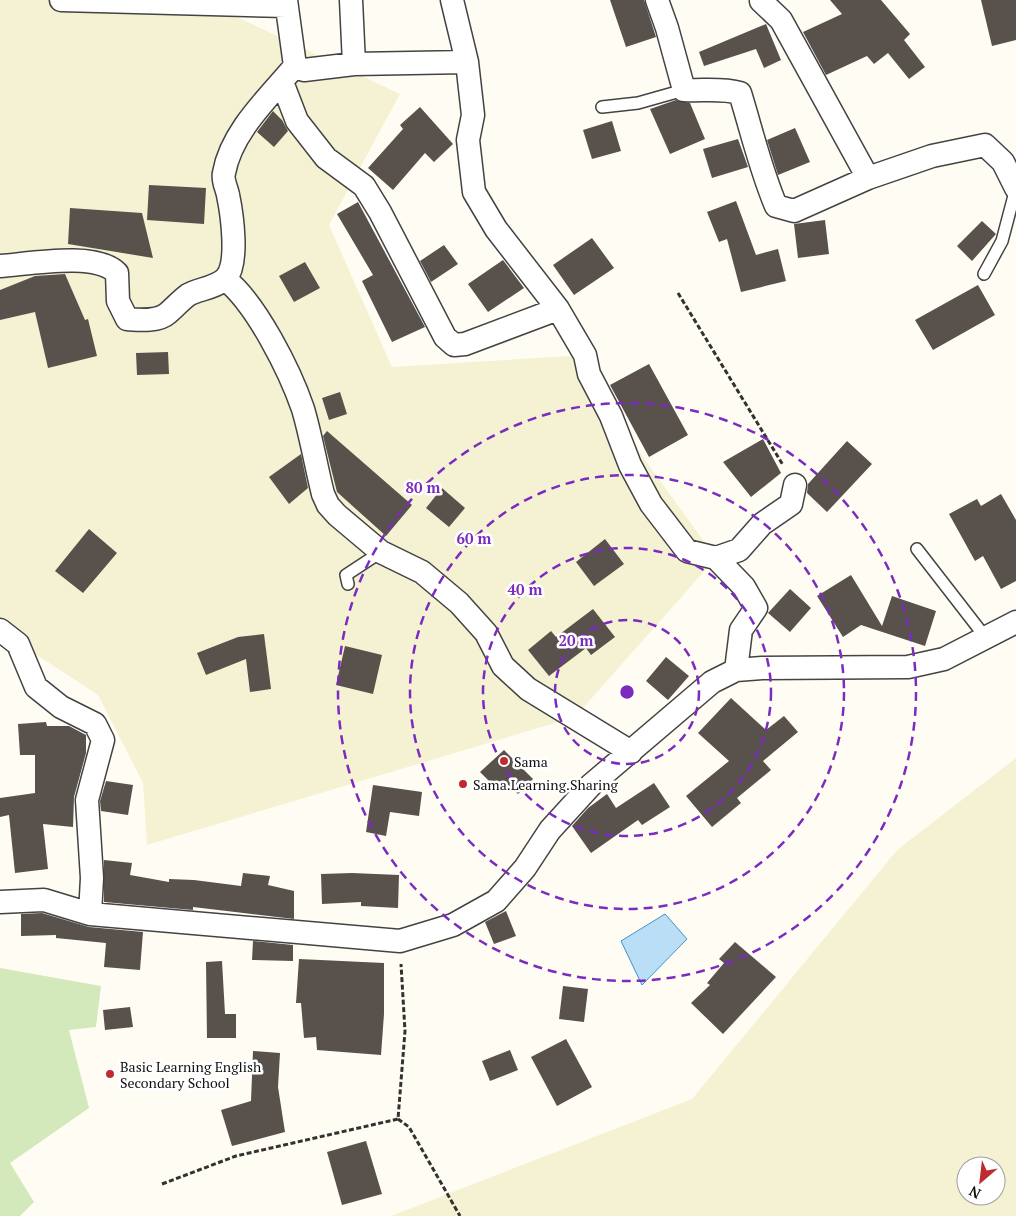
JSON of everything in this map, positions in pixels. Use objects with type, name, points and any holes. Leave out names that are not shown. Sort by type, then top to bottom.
[{"type":"street","points":[[61,0],[286,3],[289,74],[297,121],[326,158],[364,186],[380,212],[445,337],[454,345],[465,344],[558,309]]},
{"type":"street","points":[[351,0],[354,64]]},
{"type":"street","points":[[452,0],[467,62],[473,115],[468,140],[474,192],[496,229],[558,309],[585,355],[589,374],[611,416],[630,464],[651,504],[687,551],[716,558],[744,587],[756,608],[742,630],[736,670]]},
{"type":"street","points":[[657,0],[667,28],[684,90],[713,92],[725,88],[740,93],[751,127],[760,168],[776,206],[794,211],[868,178],[932,156],[984,145],[1003,162],[1016,188]]},
{"type":"street","points":[[761,0],[781,20],[868,178]]},
{"type":"street","points":[[0,266],[84,260],[110,266],[117,272],[118,301],[127,319],[147,320],[166,315],[190,294],[202,292],[225,278],[231,267],[233,233],[228,195],[223,175],[234,145],[261,105],[289,74],[304,70],[354,64],[467,62]]},
{"type":"street","points":[[225,278],[243,294],[263,325],[292,381],[303,409],[323,494],[328,505],[381,552],[422,572],[459,603],[486,633],[503,666],[528,689],[631,752]]},
{"type":"street","points":[[716,558],[738,550],[762,524],[791,504],[795,485]]},
{"type":"street","points":[[0,902],[44,900],[90,914],[400,941],[453,925],[496,901],[525,868],[550,830],[591,785],[712,682],[736,670],[762,668],[908,667],[944,658],[1016,622]]},
{"type":"street","points":[[0,630],[18,644],[36,687],[61,707],[95,724],[103,740],[87,800],[92,878],[90,914]]},
{"type":"lane","points":[[602,107],[638,102],[684,90]]},
{"type":"lane","points":[[984,274],[1002,242],[1016,188]]},
{"type":"lane","points":[[917,549],[986,638]]},
{"type":"lane","points":[[348,584],[346,575],[381,552]]},
{"type":"path","points":[[678,293],[795,485]]},
{"type":"path","points":[[398,1119],[405,1031],[400,941]]},
{"type":"path","points":[[162,1184],[236,1156],[398,1119],[410,1126],[460,1216]]},
{"type":"shaded area","points":[[0,0],[201,0],[400,94],[329,225],[392,367],[585,355],[640,453],[716,558],[575,717],[147,845],[143,783],[98,695],[0,631]]},
{"type":"shaded area","points":[[1016,758],[1016,1216],[391,1216],[692,1099],[897,850]]},
{"type":"green space","points":[[0,968],[101,986],[96,1027],[69,1030],[89,1108],[10,1163],[34,1202],[20,1216],[0,1216]]},
{"type":"water","points":[[665,914],[687,939],[642,985],[621,941]]},
{"type":"building","points":[[610,0],[644,0],[656,37],[626,47]]},
{"type":"building","points":[[830,0],[881,0],[910,34],[904,40],[925,67],[909,79],[888,53],[874,64],[867,56],[826,75],[803,32],[842,14]]},
{"type":"building","points":[[981,0],[1016,0],[1016,40],[992,46]]},
{"type":"building","points":[[766,24],[781,60],[764,68],[756,49],[704,66],[699,52]]},
{"type":"building","points":[[676,100],[690,103],[705,139],[670,154],[650,109]]},
{"type":"building","points":[[420,107],[453,144],[434,162],[425,153],[393,190],[368,168],[403,129],[400,125]]},
{"type":"building","points":[[273,111],[282,120],[288,131],[274,147],[257,132]]},
{"type":"building","points":[[612,121],[621,151],[592,159],[583,130]]},
{"type":"building","points":[[795,128],[810,162],[778,175],[767,140]]},
{"type":"building","points":[[738,139],[748,167],[712,178],[703,149]]},
{"type":"building","points":[[149,185],[206,188],[204,224],[147,220]]},
{"type":"building","points":[[736,201],[756,255],[778,249],[786,281],[741,292],[727,239],[719,242],[707,212]]},
{"type":"building","points":[[358,202],[425,327],[392,342],[362,281],[373,275],[337,214]]},
{"type":"building","points":[[70,208],[142,213],[153,258],[68,244]]},
{"type":"building","points":[[825,220],[829,254],[798,258],[794,224]]},
{"type":"building","points":[[982,221],[996,234],[972,261],[957,246]]},
{"type":"building","points":[[592,238],[614,268],[574,295],[553,265]]},
{"type":"building","points":[[444,245],[458,264],[431,282],[420,261]]},
{"type":"building","points":[[503,260],[524,288],[488,312],[468,284]]},
{"type":"building","points":[[305,262],[320,288],[294,302],[279,276]]},
{"type":"building","points":[[65,274],[85,320],[88,319],[97,356],[48,368],[35,312],[0,320],[0,290],[35,276]]},
{"type":"building","points":[[978,285],[995,315],[933,350],[915,320]]},
{"type":"building","points":[[168,352],[169,374],[137,375],[136,353]]},
{"type":"building","points":[[649,364],[688,435],[649,457],[610,385]]},
{"type":"building","points":[[340,392],[347,414],[329,420],[322,398]]},
{"type":"building","points":[[327,431],[412,505],[386,536],[337,492],[323,436]]},
{"type":"building","points":[[763,439],[781,473],[751,497],[723,462]]},
{"type":"building","points":[[847,441],[872,464],[827,512],[807,493],[808,484]]},
{"type":"building","points":[[301,454],[308,488],[289,504],[269,477]]},
{"type":"building","points":[[442,488],[465,508],[449,527],[426,508]]},
{"type":"building","points":[[1001,494],[1016,520],[1016,581],[1001,589],[983,556],[975,561],[949,514],[977,499],[981,506]]},
{"type":"building","points":[[89,529],[117,553],[83,593],[55,571]]},
{"type":"building","points":[[605,539],[624,564],[594,586],[576,562]]},
{"type":"building","points":[[851,575],[882,626],[892,596],[936,611],[925,646],[861,625],[843,637],[817,596]]},
{"type":"building","points":[[790,589],[811,608],[790,632],[768,613]]},
{"type":"building","points":[[593,609],[615,637],[591,655],[586,648],[549,676],[528,650],[551,631],[556,637]]},
{"type":"building","points":[[264,634],[271,689],[250,692],[246,659],[206,675],[197,653],[238,637]]},
{"type":"building","points":[[345,646],[382,655],[373,694],[336,685]]},
{"type":"building","points":[[666,657],[689,676],[668,700],[646,681]]},
{"type":"building","points":[[731,698],[766,730],[784,716],[798,732],[763,761],[771,770],[737,798],[741,803],[712,827],[686,796],[729,761],[698,733]]},
{"type":"building","points":[[46,722],[47,726],[69,726],[86,735],[86,753],[74,797],[73,827],[43,824],[48,869],[15,873],[9,815],[0,817],[0,798],[35,793],[35,755],[20,755],[18,724]]},
{"type":"building","name":"Sama","points":[[504,750],[533,779],[518,794],[505,782],[498,790],[480,772]]},
{"type":"building","points":[[106,781],[133,785],[128,815],[101,811],[100,801]]},
{"type":"building","points":[[654,783],[670,807],[642,825],[638,820],[591,853],[572,826],[588,808],[607,794],[616,808]]},
{"type":"building","points":[[373,785],[422,792],[419,816],[390,812],[386,836],[366,832]]},
{"type":"building","points":[[104,860],[132,863],[130,875],[169,882],[169,879],[194,880],[241,886],[243,873],[270,876],[268,885],[294,891],[294,919],[193,907],[193,910],[104,902]]},
{"type":"building","points":[[321,874],[399,875],[398,908],[361,906],[361,902],[322,904]]},
{"type":"building","points":[[506,911],[516,936],[494,944],[485,922]]},
{"type":"building","points":[[42,913],[89,927],[143,932],[140,970],[104,967],[106,943],[56,938],[56,935],[21,936],[21,914]]},
{"type":"building","points":[[253,941],[293,945],[293,961],[252,960]]},
{"type":"building","points":[[735,942],[776,977],[723,1034],[691,1003],[710,985],[707,983],[724,963],[719,959]]},
{"type":"building","points":[[299,959],[384,963],[384,1014],[381,1055],[317,1050],[316,1037],[304,1038],[301,1003],[296,1003]]},
{"type":"building","points":[[222,961],[225,1014],[236,1014],[236,1038],[207,1038],[206,962]]},
{"type":"building","points":[[563,986],[588,989],[584,1022],[559,1019]]},
{"type":"building","points":[[130,1007],[133,1027],[105,1030],[103,1010]]},
{"type":"building","points":[[566,1039],[592,1087],[557,1106],[531,1057]]},
{"type":"building","points":[[510,1050],[518,1070],[490,1081],[482,1061]]},
{"type":"building","points":[[253,1051],[280,1053],[278,1087],[285,1132],[232,1146],[221,1110],[251,1101]]},
{"type":"building","points":[[366,1141],[382,1194],[342,1205],[327,1152]]},
{"type":"place","name":"Sama","points":[[504,761]]},
{"type":"place","name":"Sama.Learning.Sharing","points":[[463,784]]},
{"type":"place","name":"Basic Learning English Secondary School","points":[[110,1074]]}]
